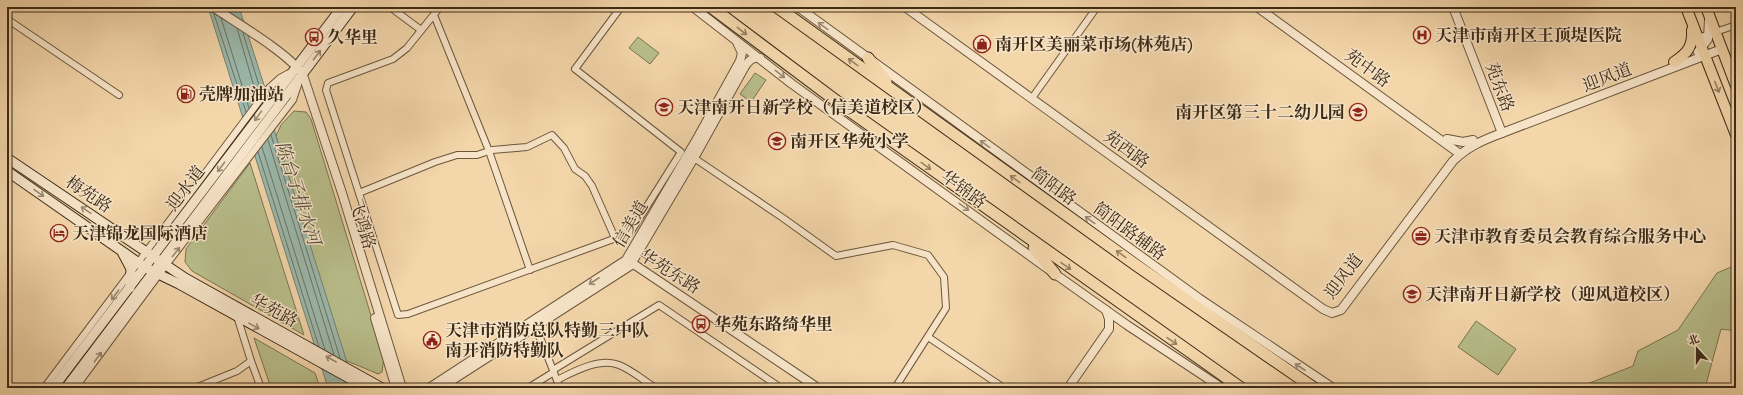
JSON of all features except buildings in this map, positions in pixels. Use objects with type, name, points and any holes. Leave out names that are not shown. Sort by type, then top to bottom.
[{"type":"highway","points":[[711,7],[847,109],[1240,388]]},
{"type":"highway","name":"简阳路","points":[[777,7],[1136,265],[1314,388]]},
{"type":"highway","points":[[868,58],[897,94]]},
{"type":"highway","points":[[1025,236],[1055,274]]},
{"type":"main road","name":"迎水道","points":[[172,238],[242,132],[270,93],[295,68],[342,7]]},
{"type":"main road","name":"迎水道","points":[[66,388],[134,291],[150,261],[250,149],[278,113],[301,77],[353,7]]},
{"type":"main road","points":[[1686,7],[1702,52],[1736,135]]},
{"type":"main road","points":[[1707,10],[1712,33],[1721,46],[1736,86]]},
{"type":"main road","points":[[1675,64],[1691,47],[1691,20]]},
{"type":"main road","name":"梅苑路","points":[[7,158],[130,240]]},
{"type":"main road","name":"梅苑路","points":[[7,171],[120,250],[150,261]]},
{"type":"main road","points":[[130,240],[150,261]]},
{"type":"main road","points":[[130,240],[140,244],[150,261]]},
{"type":"main road","points":[[120,250],[128,261],[134,291]]},
{"type":"main road","name":"华苑路","points":[[150,261],[305,354],[364,386]]},
{"type":"main road","name":"迎水道","points":[[53,388],[134,291]]},
{"type":"main road","name":"华苑路","points":[[238,313],[304,344],[382,388]]},
{"type":"street","points":[[209,7],[250,34]]},
{"type":"street","points":[[213,7],[295,68]]},
{"type":"street","points":[[390,7],[421,30]]},
{"type":"street","points":[[440,7],[407,48],[393,59],[328,83],[326,90],[398,315],[408,314],[630,233],[681,152],[575,69],[621,7]]},
{"type":"street","name":"华锦路","points":[[693,7],[792,84],[1055,274],[1126,325],[1222,388]]},
{"type":"street","name":"简阳路辅路","points":[[798,7],[1200,300],[1332,388]]},
{"type":"street","name":"苑西路","points":[[905,7],[1322,310],[1332,313]]},
{"type":"street","points":[[1032,98],[1097,7]]},
{"type":"street","name":"苑中路","points":[[1258,7],[1459,151]]},
{"type":"street","name":"苑中路","points":[[1265,7],[1447,139],[1459,151]]},
{"type":"street","name":"苑东路","points":[[1453,7],[1496,117],[1504,129]]},
{"type":"street","name":"苑东路","points":[[1459,7],[1504,129]]},
{"type":"street","points":[[434,15],[488,151],[530,270]]},
{"type":"street","points":[[7,20],[119,95]]},
{"type":"street","points":[[1698,38],[1736,25]]},
{"type":"street","points":[[1702,52],[1712,33]]},
{"type":"street","name":"信美道","points":[[429,388],[630,263],[740,61],[742,53],[736,40]]},
{"type":"street","name":"迎风道","points":[[1459,151],[1504,129],[1521,125],[1702,52],[1721,46]]},
{"type":"street","name":"信美道","points":[[440,388],[532,325],[620,273],[630,263],[694,158],[746,64],[753,58],[760,58]]},
{"type":"street","name":"迎风道","points":[[1332,313],[1338,309],[1459,151],[1474,140],[1675,64]]},
{"type":"street","name":"飞鸿路","points":[[295,68],[301,77],[342,193],[402,388]]},
{"type":"street","name":"飞鸿路","points":[[301,77],[338,194],[396,388]]},
{"type":"street","points":[[792,84],[847,109]]},
{"type":"street","points":[[75,388],[150,261],[242,132]]},
{"type":"street","points":[[359,193],[435,162],[457,155],[477,155],[488,151],[527,147],[552,136],[564,148],[575,169],[585,176],[592,186],[615,238]]},
{"type":"street","points":[[1447,139],[1463,142],[1474,140]]},
{"type":"street","points":[[44,388],[131,274],[150,261],[250,149]]},
{"type":"street","points":[[694,158],[836,256],[893,245],[928,255],[944,277],[946,308],[894,388]]},
{"type":"street","name":"华苑东路","points":[[630,263],[638,272],[809,388]]},
{"type":"street","name":"华苑东路","points":[[630,263],[818,388]]},
{"type":"street","points":[[1136,265],[1200,300]]},
{"type":"street","points":[[620,273],[630,270],[638,272]]},
{"type":"street","points":[[528,388],[659,305],[781,388]]},
{"type":"street","points":[[1068,388],[1109,329],[1109,319],[1105,310]]},
{"type":"street","points":[[238,313],[260,388]]},
{"type":"street","points":[[532,325],[541,340],[560,388]]},
{"type":"street","points":[[1072,388],[1112,331],[1119,325],[1126,325]]},
{"type":"street","points":[[928,337],[1004,388]]},
{"type":"street","points":[[195,388],[237,371],[251,361]]},
{"type":"street","points":[[557,380],[573,372],[602,363],[618,364],[656,388]]},
{"type":"green space","points":[[638,37],[659,53],[650,64],[629,48]]},
{"type":"green space","points":[[755,73],[766,80],[751,102],[740,94]]},
{"type":"green space","points":[[294,111],[306,112],[311,119],[384,358],[382,372],[378,374],[345,360],[276,136],[281,125]]},
{"type":"green space","points":[[250,163],[304,335],[192,271],[185,262],[186,249]]},
{"type":"green space","points":[[1736,265],[1736,331],[1721,329],[1705,388],[1577,388],[1633,366],[1638,351],[1678,330],[1717,273]]},
{"type":"green space","points":[[1476,321],[1516,349],[1498,375],[1458,347]]},
{"type":"green space","points":[[254,338],[315,373],[320,388],[271,388]]},
{"type":"water","points":[[208,7],[239,7],[264,85],[276,136],[355,388],[328,388]]},
{"type":"place","name":"天津市南开区王顶堤医院","points":[[1422,35]]},
{"type":"place","name":"久华里","points":[[314,37]]},
{"type":"place","name":"南开区美丽菜市场(林苑店)","points":[[982,44]]},
{"type":"place","name":"壳牌加油站","points":[[186,94]]},
{"type":"place","name":"天津南开日新学校（信美道校区）","points":[[664,107]]},
{"type":"place","name":"南开区第三十二幼儿园","points":[[1358,112]]},
{"type":"place","name":"南开区华苑小学","points":[[777,141]]},
{"type":"place","name":"天津锦龙国际酒店","points":[[59,233]]},
{"type":"place","name":"天津市教育委员会教育综合服务中心","points":[[1421,236]]},
{"type":"place","name":"天津南开日新学校（迎风道校区）","points":[[1412,294]]},
{"type":"place","name":"华苑东路绮华里","points":[[701,324]]},
{"type":"place","name":"天津市消防总队特勤三中队 南开消防特勤队","points":[[432,340]]},
{"type":"water label","name":"陈台子排水河","points":[[298,193]]}]
